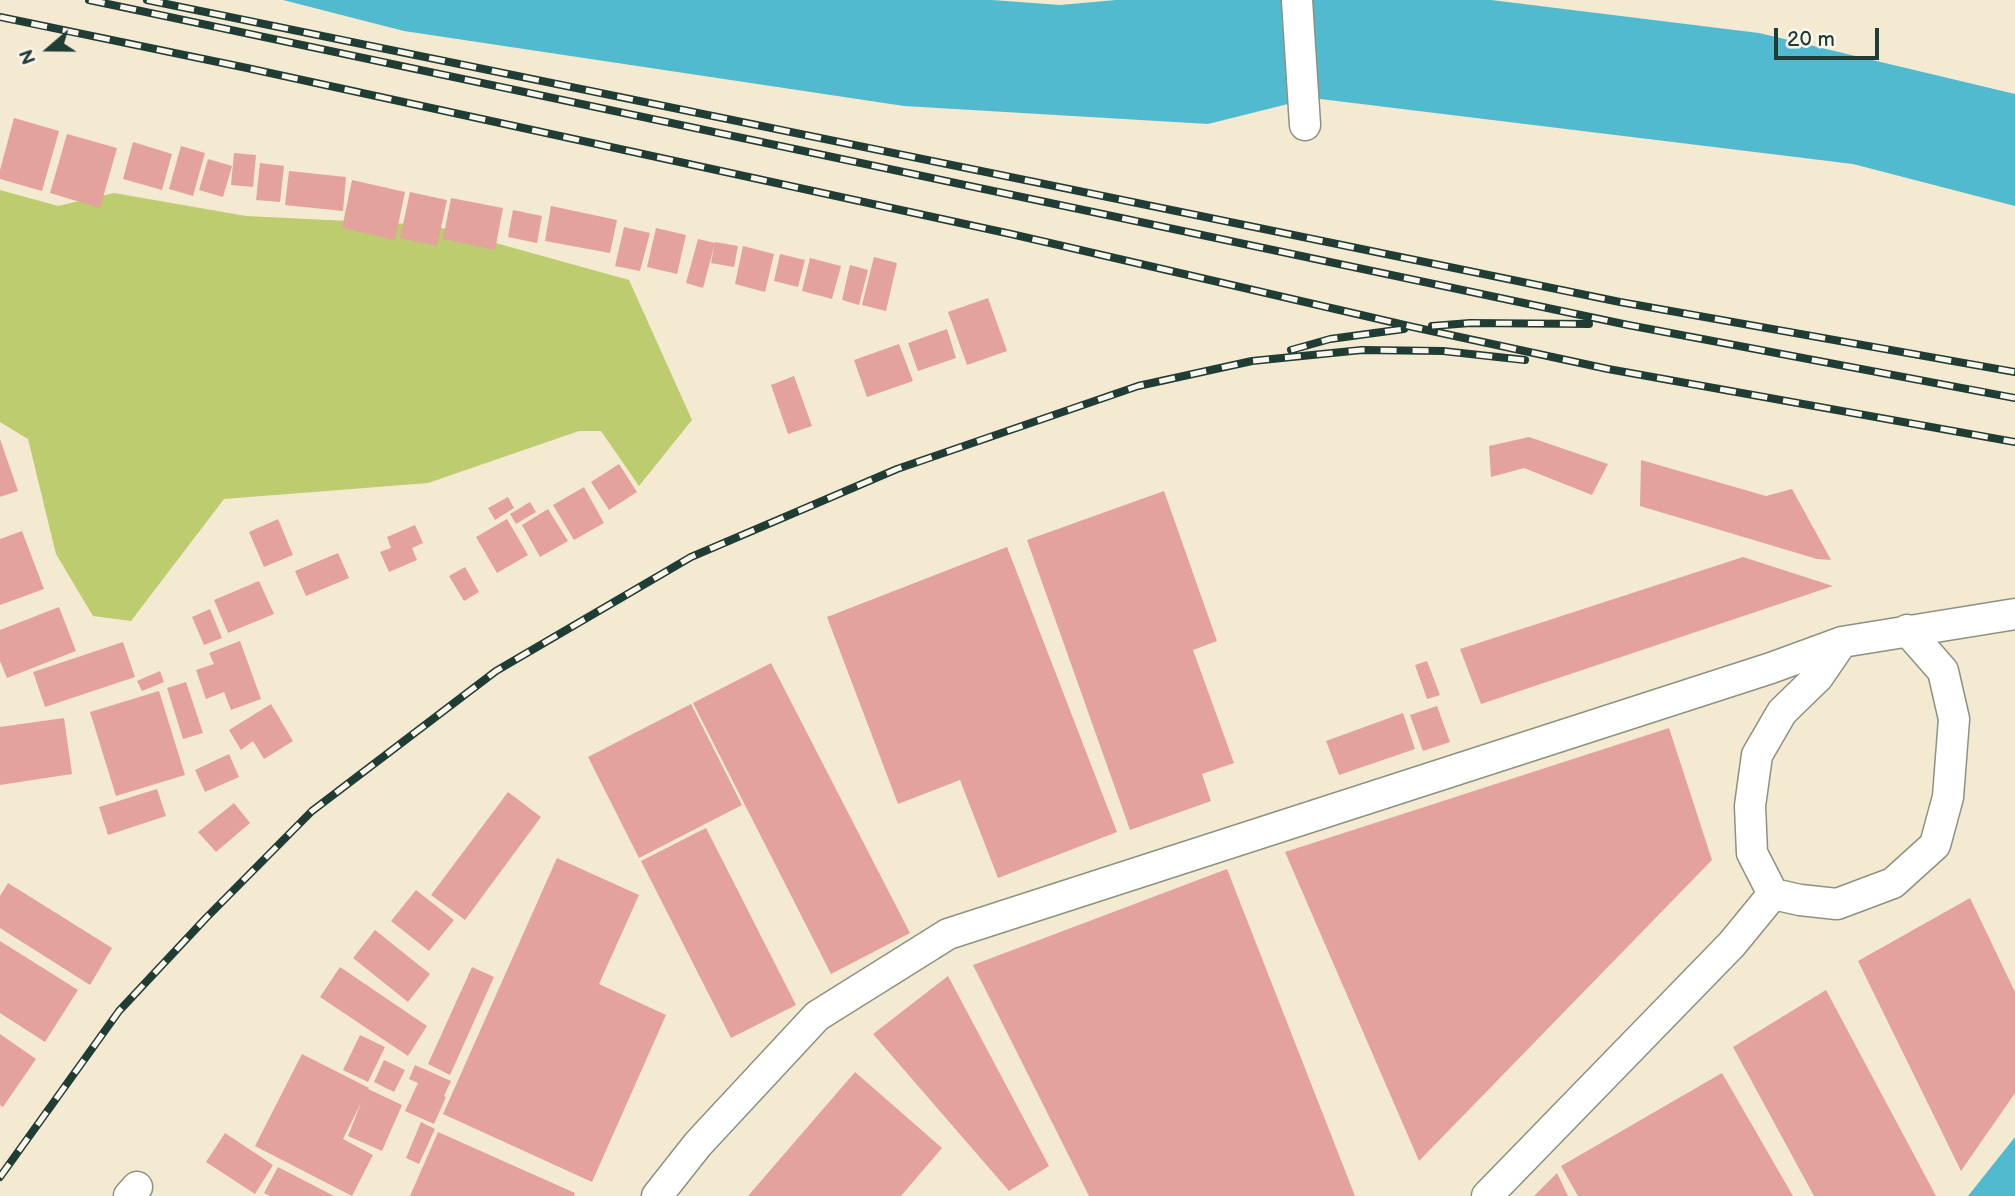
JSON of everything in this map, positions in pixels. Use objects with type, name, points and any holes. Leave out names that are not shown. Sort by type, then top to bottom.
[{"type":"street","points":[[1297,0],[1305,125]]},
{"type":"street","points":[[657,1196],[698,1144],[817,1016],[948,934],[1770,668],[1842,642],[2015,614]]},
{"type":"street","points":[[1773,894],[1837,904],[1893,883],[1935,845],[1948,797],[1954,719],[1943,671],[1907,630]]},
{"type":"street","points":[[1773,894],[1752,853],[1750,806],[1757,755],[1782,712],[1818,677],[1842,642]]},
{"type":"street","points":[[1487,1196],[1732,944],[1773,894]]},
{"type":"green space","points":[[0,190],[58,206],[114,193],[246,216],[431,225],[629,280],[692,420],[639,486],[601,431],[579,431],[428,483],[224,499],[131,621],[93,616],[56,554],[28,439],[0,422]]},
{"type":"water","points":[[283,0],[992,0],[1060,5],[1116,0],[1491,0],[1759,33],[2015,94],[2015,206],[1853,164],[1312,98],[1208,124],[904,106],[404,31]]},
{"type":"water","points":[[2015,1137],[2015,1196],[1968,1196]]},
{"type":"building","points":[[14,118],[59,131],[42,191],[0,179]]},
{"type":"building","points":[[67,134],[117,148],[100,208],[50,193]]},
{"type":"building","points":[[133,142],[172,154],[162,190],[123,179]]},
{"type":"building","points":[[181,146],[205,153],[193,196],[169,189]]},
{"type":"building","points":[[234,153],[256,155],[253,187],[231,185]]},
{"type":"building","points":[[208,159],[232,166],[223,197],[199,190]]},
{"type":"building","points":[[260,163],[284,166],[280,202],[256,200]]},
{"type":"building","points":[[289,171],[346,177],[343,211],[285,205]]},
{"type":"building","points":[[352,180],[405,192],[395,240],[342,228]]},
{"type":"building","points":[[410,192],[447,200],[437,246],[400,238]]},
{"type":"building","points":[[451,198],[503,208],[495,250],[443,239]]},
{"type":"building","points":[[551,206],[617,220],[610,253],[545,241]]},
{"type":"building","points":[[513,210],[542,216],[537,243],[508,237]]},
{"type":"building","points":[[624,227],[650,233],[640,271],[615,266]]},
{"type":"building","points":[[656,228],[686,235],[677,274],[647,267]]},
{"type":"building","points":[[698,239],[715,243],[703,288],[686,283]]},
{"type":"building","points":[[715,242],[738,246],[734,267],[711,263]]},
{"type":"building","points":[[743,246],[774,254],[765,292],[735,284]]},
{"type":"building","points":[[780,254],[805,260],[798,287],[774,281]]},
{"type":"building","points":[[874,257],[897,263],[886,311],[862,305]]},
{"type":"building","points":[[810,258],[841,266],[832,299],[802,291]]},
{"type":"building","points":[[850,265],[868,270],[859,305],[842,300]]},
{"type":"building","points":[[988,298],[1007,351],[967,365],[948,312]]},
{"type":"building","points":[[947,329],[956,358],[918,371],[908,343]]},
{"type":"building","points":[[899,344],[913,381],[867,397],[854,360]]},
{"type":"building","points":[[794,376],[812,426],[788,434],[771,385]]},
{"type":"building","points":[[1529,437],[1608,464],[1592,495],[1524,468],[1491,477],[1489,446]]},
{"type":"building","points":[[0,439],[18,491],[0,497]]},
{"type":"building","points":[[1641,460],[1766,496],[1792,489],[1831,560],[1817,559],[1640,506]]},
{"type":"building","points":[[619,464],[637,492],[609,510],[591,482]]},
{"type":"building","points":[[584,487],[604,523],[574,540],[553,505]]},
{"type":"building","points":[[1164,491],[1217,641],[1193,650],[1234,763],[1202,774],[1211,801],[1130,830],[1027,540]]},
{"type":"building","points":[[508,497],[514,508],[495,520],[488,508]]},
{"type":"building","points":[[530,502],[536,512],[516,524],[510,514]]},
{"type":"building","points":[[548,509],[568,541],[540,557],[522,525]]},
{"type":"building","points":[[278,519],[293,555],[264,567],[249,532]]},
{"type":"building","points":[[507,519],[528,555],[497,573],[476,537]]},
{"type":"building","points":[[415,525],[423,543],[412,548],[417,560],[389,572],[380,552],[391,548],[387,537]]},
{"type":"building","points":[[22,531],[44,589],[0,605],[0,539]]},
{"type":"building","points":[[1007,547],[1117,832],[998,878],[960,780],[898,804],[827,617]]},
{"type":"building","points":[[338,553],[349,578],[306,596],[295,571]]},
{"type":"building","points":[[1743,557],[1833,586],[1481,704],[1460,649]]},
{"type":"building","points":[[465,567],[479,592],[464,601],[449,576]]},
{"type":"building","points":[[259,581],[274,614],[228,633],[214,600]]},
{"type":"building","points":[[59,607],[76,651],[7,678],[0,661],[0,630]]},
{"type":"building","points":[[210,609],[222,638],[204,645],[192,617]]},
{"type":"building","points":[[240,641],[261,699],[231,710],[224,692],[206,699],[196,670],[214,664],[209,653]]},
{"type":"building","points":[[123,642],[135,677],[45,707],[33,672]]},
{"type":"building","points":[[1427,661],[1440,695],[1427,699],[1415,665]]},
{"type":"building","points":[[771,663],[910,933],[831,974],[693,703]]},
{"type":"building","points":[[160,671],[164,682],[142,691],[137,681]]},
{"type":"building","points":[[186,682],[203,733],[183,739],[167,688]]},
{"type":"building","points":[[159,691],[185,775],[116,796],[90,712]]},
{"type":"building","points":[[271,704],[293,741],[264,759],[253,741],[241,750],[229,730]]},
{"type":"building","points":[[691,704],[742,805],[639,858],[588,757]]},
{"type":"building","points":[[1437,706],[1450,742],[1423,751],[1410,715]]},
{"type":"building","points":[[1403,713],[1415,749],[1339,775],[1326,741]]},
{"type":"building","points":[[64,718],[72,774],[0,785],[0,727]]},
{"type":"building","points":[[1669,728],[1712,860],[1419,1161],[1285,852]]},
{"type":"building","points":[[229,754],[239,777],[205,792],[195,770]]},
{"type":"building","points":[[157,789],[166,816],[108,835],[99,807]]},
{"type":"building","points":[[508,792],[541,817],[465,920],[431,895]]},
{"type":"building","points":[[234,803],[250,823],[216,852],[198,832]]},
{"type":"building","points":[[706,828],[796,1005],[731,1038],[641,861]]},
{"type":"building","points":[[557,858],[639,895],[599,984],[666,1015],[592,1182],[443,1114]]},
{"type":"building","points":[[1227,869],[1355,1196],[1089,1196],[973,965]]},
{"type":"building","points":[[8,883],[112,948],[90,985],[0,928],[0,896]]},
{"type":"building","points":[[416,890],[454,920],[429,951],[391,921]]},
{"type":"building","points":[[1970,898],[2015,992],[2015,1093],[1961,1171],[1858,961]]},
{"type":"building","points":[[375,930],[430,974],[408,1002],[353,958]]},
{"type":"building","points":[[0,941],[78,990],[45,1042],[0,1013]]},
{"type":"building","points":[[340,967],[427,1026],[408,1056],[320,997]]},
{"type":"building","points":[[472,967],[494,977],[450,1075],[428,1064]]},
{"type":"building","points":[[948,976],[1049,1166],[1009,1191],[873,1034]]},
{"type":"building","points":[[1826,990],[1936,1196],[1814,1196],[1733,1047]]},
{"type":"building","points":[[0,1034],[36,1059],[3,1107],[0,1105]]},
{"type":"building","points":[[360,1035],[385,1047],[368,1082],[343,1070]]},
{"type":"building","points":[[302,1054],[402,1105],[382,1151],[348,1136],[361,1103],[343,1139],[373,1155],[352,1196],[255,1146]]},
{"type":"building","points":[[384,1060],[405,1070],[394,1092],[374,1082]]},
{"type":"building","points":[[415,1065],[451,1081],[434,1124],[405,1111],[418,1083],[409,1079]]},
{"type":"building","points":[[855,1072],[942,1148],[901,1196],[748,1196]]},
{"type":"building","points":[[1722,1073],[1793,1196],[1578,1196],[1561,1166]]},
{"type":"building","points":[[421,1122],[435,1129],[419,1164],[406,1158]]},
{"type":"building","points":[[438,1132],[575,1193],[574,1196],[410,1196]]},
{"type":"building","points":[[225,1133],[273,1165],[255,1194],[206,1162]]},
{"type":"building","points":[[278,1167],[334,1196],[270,1196],[264,1193]]},
{"type":"building","points":[[1557,1173],[1568,1196],[1534,1196]]},
{"type":"railway","points":[[89,0],[1628,325],[2015,398]]},
{"type":"railway","points":[[147,0],[1620,302],[2015,372]]},
{"type":"railway","points":[[0,17],[1011,234],[1608,369],[2015,442]]},
{"type":"railway","points":[[1432,326],[1470,323],[1589,324]]},
{"type":"railway","points":[[1291,350],[1330,339],[1404,329]]},
{"type":"railway","points":[[0,1177],[119,1011],[312,811],[496,671],[691,557],[897,469],[1138,386],[1252,361],[1362,350],[1443,351],[1525,360]]}]
